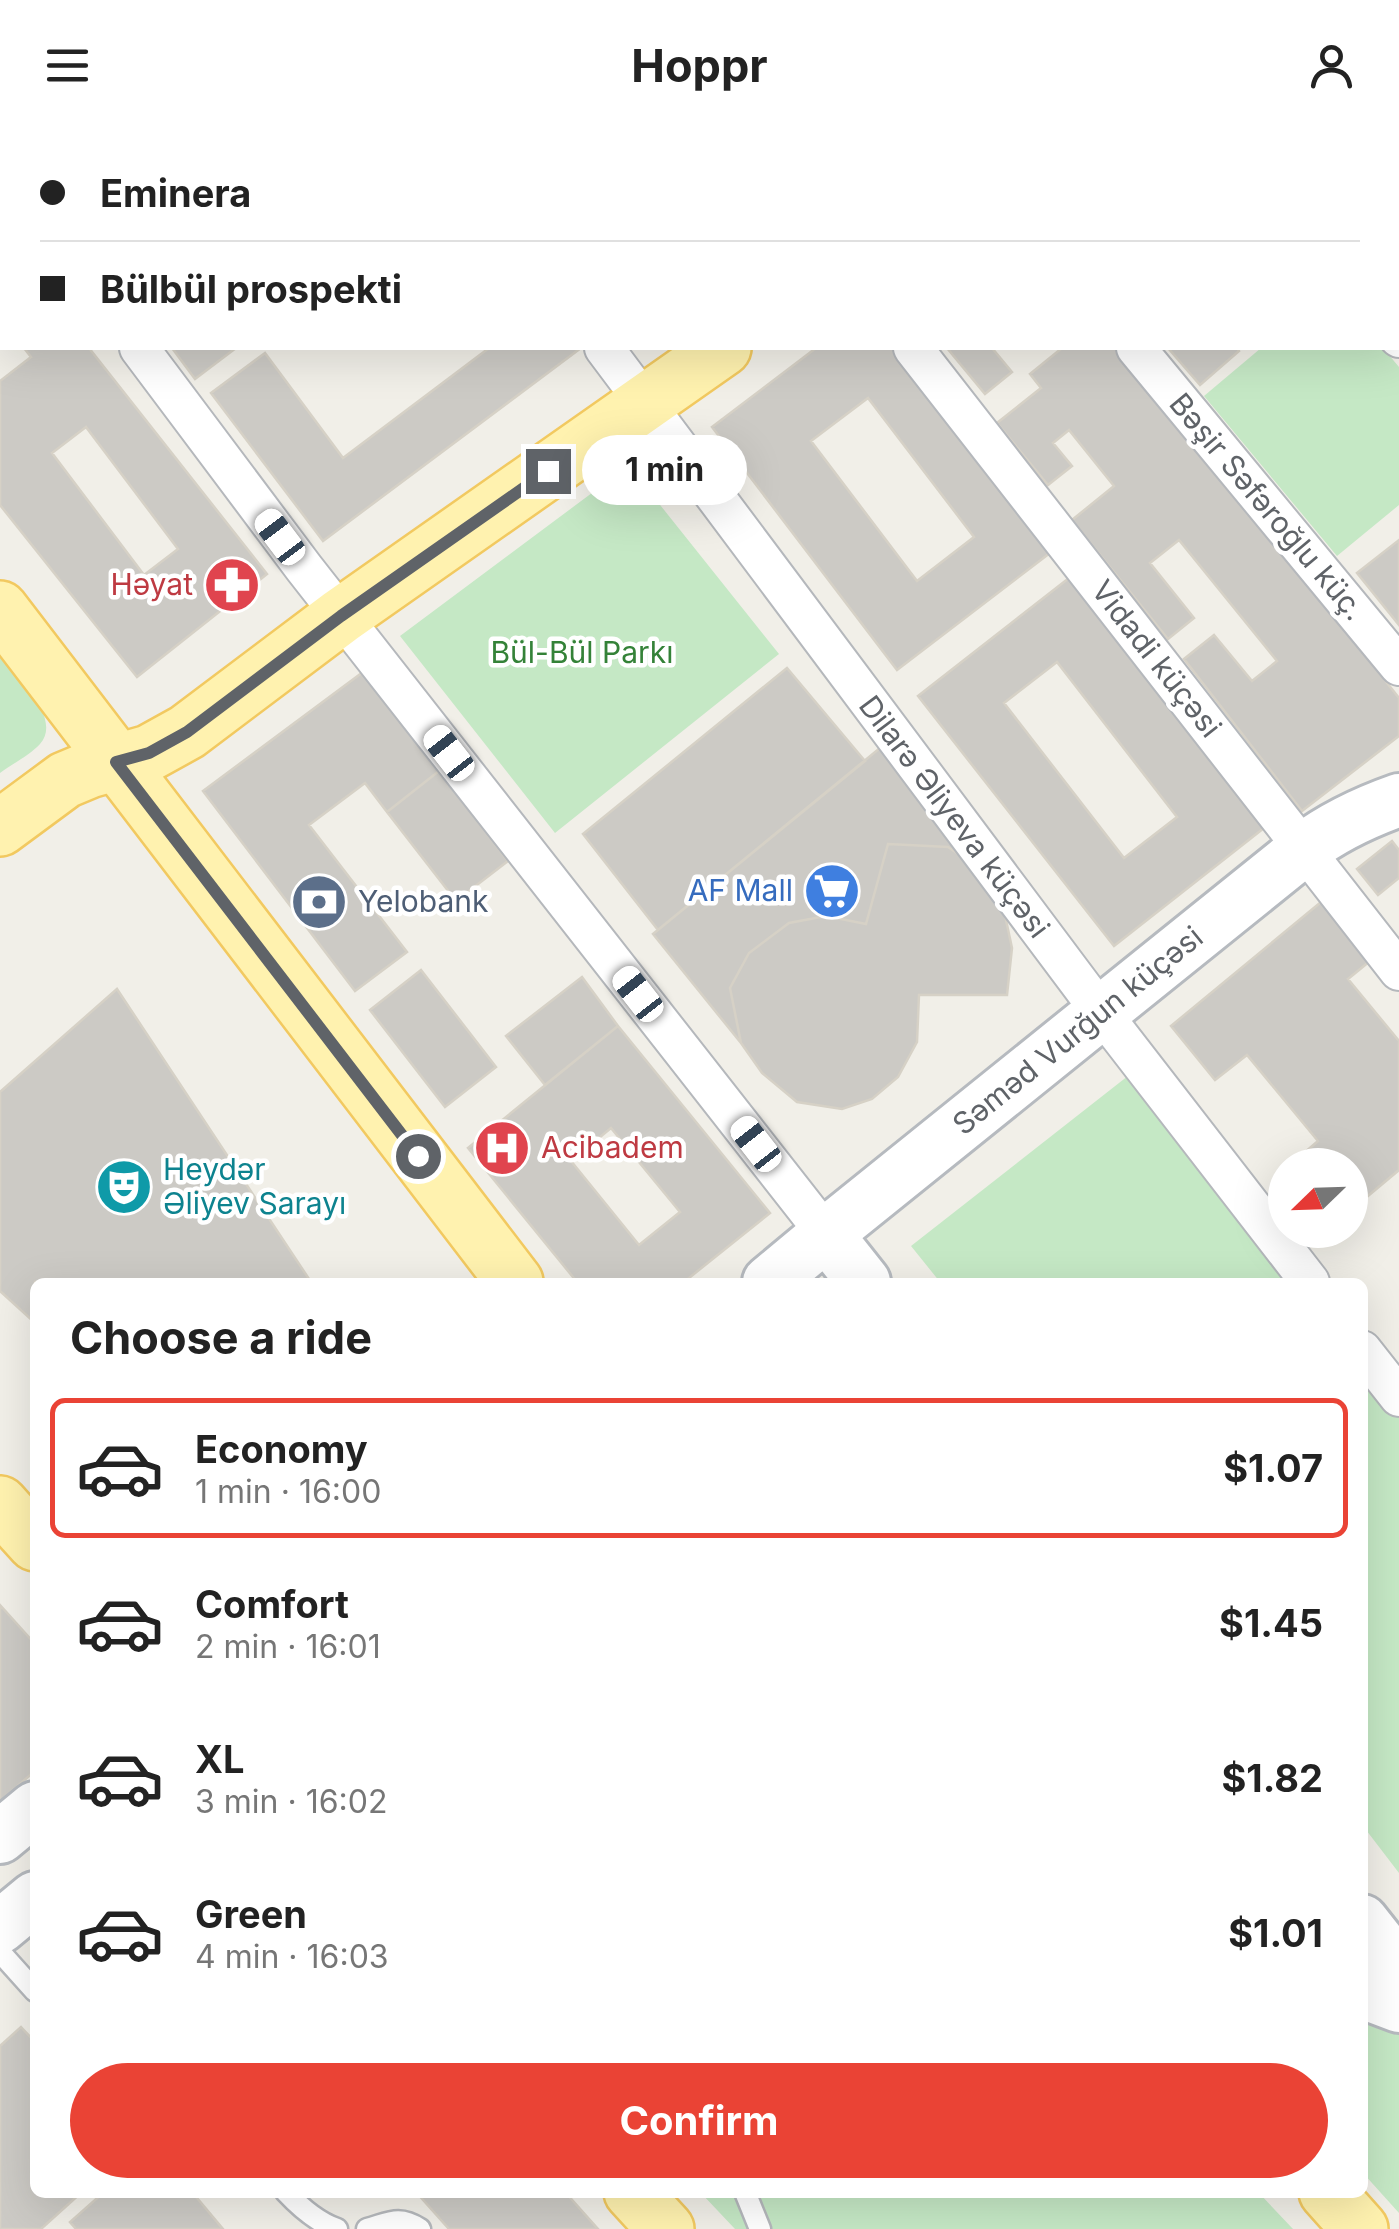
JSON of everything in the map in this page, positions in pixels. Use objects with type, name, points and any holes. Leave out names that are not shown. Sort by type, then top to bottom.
[{"type":"main road","points":[[0,828],[45,793],[79,774],[140,754],[187,732],[341,616],[720,350]]},
{"type":"main road","points":[[0,609],[74,706],[140,754],[162,823],[512,1278]]},
{"type":"main road","name":"Səməd Vurğun küçəsi","points":[[774,1278],[1304,849],[1328,832],[1399,800]]},
{"type":"main road","points":[[826,1234],[861,1278]]},
{"type":"main road","points":[[0,1504],[30,1537]]},
{"type":"main road","points":[[0,1837],[30,1812]]},
{"type":"main road","points":[[638,2198],[666,2229]]},
{"type":"main road","points":[[1332,2198],[1360,2229]]},
{"type":"street","points":[[141,350],[341,616],[826,1234]]},
{"type":"street","name":"Dilarə Əliyeva küçəsi","points":[[606,350],[1100,1012],[1307,1278]]},
{"type":"street","name":"Vidadi küçəsi","points":[[915,350],[1399,971]]},
{"type":"street","name":"Bəşir Səfəroğlu küç.","points":[[1138,350],[1399,666]]},
{"type":"street","points":[[1368,1358],[1399,1397]]},
{"type":"lane","points":[[18,1921],[30,1971]]},
{"type":"lane","points":[[1380,1972],[1399,1990]]},
{"type":"lane","points":[[292,2198],[307,2212],[337,2229]]},
{"type":"lane","points":[[747,2198],[760,2229]]},
{"type":"lane","points":[[367,2229],[398,2220],[420,2229]]},
{"type":"green space","points":[[1259,350],[1385,350],[1399,367],[1399,505],[1337,556],[1204,396]]},
{"type":"green space","name":"Bül-Bül Parkı","points":[[637,476],[779,654],[555,833],[400,636],[612,478]]},
{"type":"green space","points":[[0,655],[35,697],[46,722],[46,733],[40,744],[0,773]]},
{"type":"green space","points":[[1133,1072],[1292,1278],[937,1278],[911,1246]]},
{"type":"green space","points":[[1368,1378],[1399,1417],[1399,1873],[1368,1833]]},
{"type":"green space","points":[[1368,1967],[1399,2006],[1399,2213],[1368,2179]]},
{"type":"green space","points":[[706,2198],[1264,2198],[1293,2229],[735,2229]]},
{"type":"building","points":[[26,350],[91,350],[267,574],[137,677],[0,505],[0,381],[31,357]],"holes":[[[86,427],[178,549],[144,575],[52,453]]]},
{"type":"building","points":[[173,350],[233,350],[195,379]]},
{"type":"building","points":[[486,350],[578,350],[323,541],[211,393],[265,353],[343,458]]},
{"type":"building","points":[[813,350],[896,350],[1050,553],[897,670],[712,427]],"holes":[[[868,398],[974,537],[917,581],[811,441]]]},
{"type":"building","points":[[949,350],[994,350],[1012,372],[985,394]]},
{"type":"building","points":[[1060,350],[1123,350],[1399,698],[1399,736],[1302,811],[1184,659],[1214,635],[1252,681],[1277,661],[1179,540],[1150,563],[1194,618],[1168,639],[1072,520],[1114,486],[1069,430],[1053,443],[1072,466],[1048,485],[997,423],[1041,388],[1030,374]]},
{"type":"building","points":[[1170,350],[1238,350],[1239,351],[1200,385]]},
{"type":"building","points":[[1399,540],[1399,625],[1357,573]]},
{"type":"building","points":[[1069,578],[1264,828],[1114,946],[918,696]],"holes":[[[1057,662],[1177,817],[1124,858],[1004,703]]]},
{"type":"building","points":[[787,668],[865,761],[658,930],[583,834]]},
{"type":"building","points":[[363,672],[439,771],[387,812],[365,783],[309,825],[407,952],[355,991],[203,791]]},
{"type":"building","points":[[880,748],[986,873],[948,847],[888,844],[866,924],[826,916],[789,923],[749,953],[730,988],[741,1043],[653,934]]},
{"type":"building","points":[[439,771],[508,861],[456,901],[387,812]]},
{"type":"building","points":[[1392,841],[1399,850],[1399,878],[1378,895],[1357,869]]},
{"type":"building","points":[[888,844],[948,847],[986,873],[1003,906],[1012,948],[1007,995],[919,995],[917,1042],[898,1077],[872,1099],[842,1109],[797,1102],[762,1073],[741,1043],[730,988],[749,953],[789,923],[826,916],[866,924]]},
{"type":"building","points":[[1321,902],[1370,961],[1348,979],[1399,1041],[1399,1170],[1368,1196],[1368,1148],[1310,1148],[1318,1141],[1247,1055],[1215,1080],[1171,1026]]},
{"type":"building","points":[[421,970],[496,1067],[445,1107],[370,1010]]},
{"type":"building","points":[[582,977],[618,1026],[545,1085],[506,1036]]},
{"type":"building","name":"Heydər Əliyev Sarayı","points":[[117,989],[308,1278],[30,1278],[30,1318],[0,1291],[0,1092]]},
{"type":"building","points":[[618,1026],[770,1213],[689,1278],[574,1278],[468,1148]],"holes":[[[611,1128],[680,1212],[639,1245],[571,1161]]]},
{"type":"building","points":[[0,1605],[30,1638],[30,1775],[0,1801]]},
{"type":"building","points":[[21,2027],[30,2037],[30,2198],[75,2198],[41,2229],[0,2229],[0,2046]]},
{"type":"building","points":[[97,2198],[197,2198],[223,2229],[76,2229],[70,2222]]},
{"type":"building","points":[[421,2198],[570,2198],[598,2229],[449,2229]]},
{"type":"place","name":"Həyat","points":[[232,585]]},
{"type":"place","name":"AF Mall","points":[[832,891]]},
{"type":"place","name":"Yelobank","points":[[319,902]]},
{"type":"place","name":"Acibadem","points":[[502,1148]]},
{"type":"place","name":"Heydər Əliyev Sarayı","points":[[124,1187]]},
{"type":"route","points":[[418,1156],[116,762],[149,753],[187,732],[341,616],[548,471]]}]
